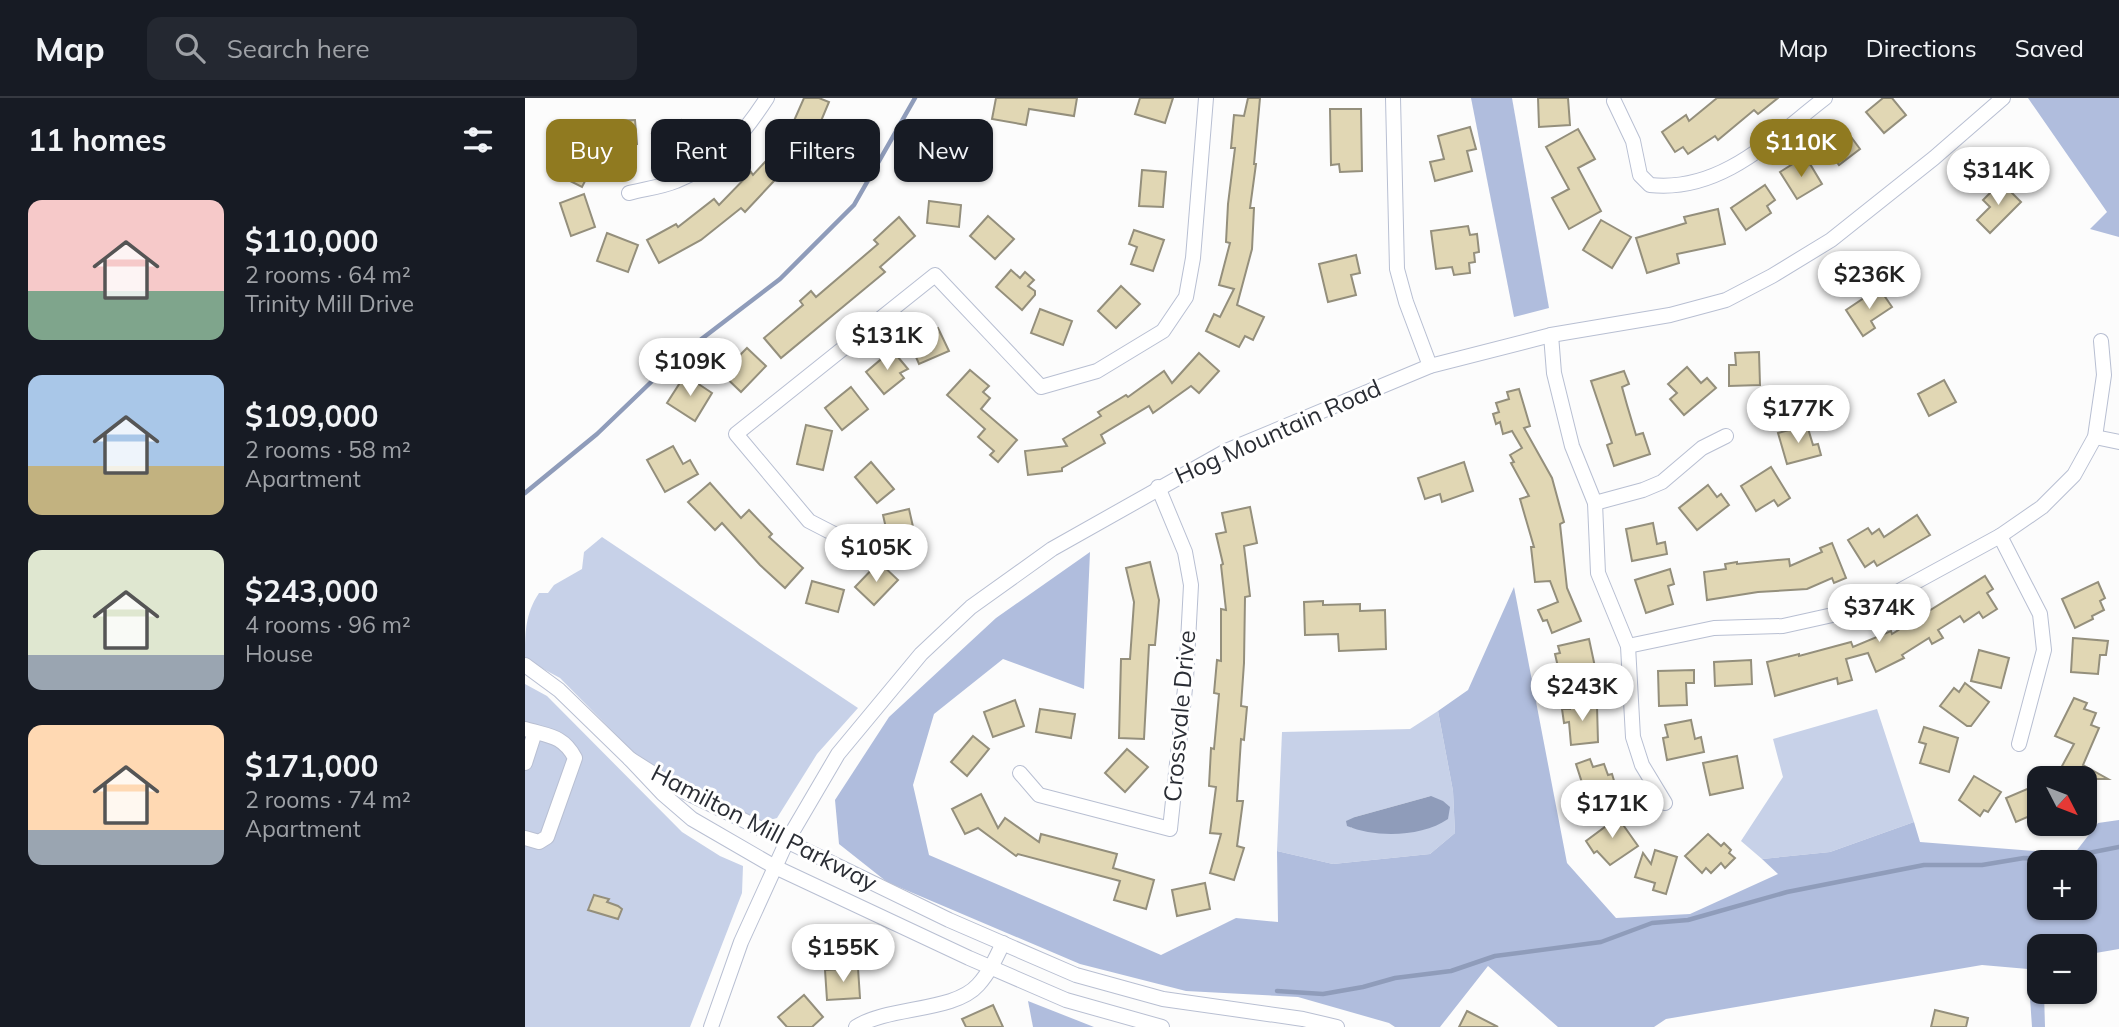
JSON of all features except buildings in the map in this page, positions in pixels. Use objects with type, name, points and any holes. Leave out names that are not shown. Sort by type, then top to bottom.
[{"type":"street","points":[[629,193],[676,181],[712,162],[746,130],[767,98]]},
{"type":"street","points":[[844,539],[809,522],[736,434],[935,275],[1041,387],[1097,371],[1163,331],[1186,297],[1191,271],[1206,98]]},
{"type":"street","points":[[1393,98],[1397,269],[1406,302],[1430,366]]},
{"type":"street","points":[[1614,101],[1633,141],[1640,175],[1650,185],[1663,187],[1696,182],[1721,174],[1825,98]]},
{"type":"street","name":"Hog Mountain Road","points":[[711,1027],[741,943],[787,841],[838,754],[921,654],[971,607],[1052,549],[1226,450],[1430,366],[1551,335],[1613,326],[1726,300],[1831,240],[1934,158],[2003,98]]},
{"type":"street","points":[[1551,335],[1555,373],[1572,446],[1595,503],[1598,573],[1628,646],[1633,737],[1642,765],[1665,803]]},
{"type":"street","points":[[1628,646],[1714,628],[1783,626],[1846,612],[1890,596],[2000,536],[2042,507],[2074,475],[2095,437],[2104,375],[2101,341]]},
{"type":"street","points":[[1595,503],[1662,482],[1702,448],[1726,436]]},
{"type":"street","points":[[2095,437],[2119,442]]},
{"type":"street","name":"Crossvale Drive","points":[[1020,773],[1038,795],[1170,829],[1186,679],[1191,585],[1185,552],[1158,487]]},
{"type":"street","points":[[2000,536],[2040,614],[2044,650],[2019,744]]},
{"type":"street","name":"Hamilton Mill Parkway","points":[[525,666],[559,690],[631,759],[663,794],[692,819],[775,867],[1066,1000],[1162,1027]]},
{"type":"street","points":[[525,764],[530,731],[558,738],[569,747],[575,758],[547,837],[539,842],[525,838]]},
{"type":"street","name":"Hamilton Mill Parkway","points":[[631,759],[673,786],[949,920],[1076,975],[1163,999],[1303,1019],[1336,1027]]},
{"type":"street","points":[[856,1027],[867,1020],[896,1012],[947,1002],[976,988],[1003,943]]},
{"type":"shaded area","points":[[1471,98],[1512,98],[1549,308],[1514,317]]},
{"type":"shaded area","points":[[2028,98],[2119,98],[2119,237],[2090,229],[2107,212]]},
{"type":"shaded area","points":[[602,537],[858,708],[817,754],[777,818],[759,823],[699,796],[644,763],[560,678],[525,659],[528,616],[539,593],[548,593],[554,585],[582,569],[584,552]]},
{"type":"shaded area","points":[[1090,552],[1084,689],[1003,659],[934,714],[913,785],[929,855],[1161,955],[1236,918],[1278,922],[1277,851],[1333,864],[1430,854],[1455,833],[1453,791],[1438,711],[1468,690],[1514,587],[1567,863],[1616,918],[1690,914],[1778,874],[1762,859],[1830,852],[1914,822],[1920,842],[2027,850],[2027,920],[2097,920],[2097,850],[2077,850],[2088,836],[2097,836],[2098,823],[2119,820],[2119,949],[2097,953],[2097,934],[2027,934],[2027,969],[1982,965],[1666,1019],[1654,1027],[1558,1027],[1488,966],[1440,1027],[1395,1027],[1298,997],[1186,991],[1080,964],[887,882],[839,844],[835,800],[889,717],[996,618]]},
{"type":"shaded area","points":[[525,684],[547,696],[682,832],[720,856],[743,866],[742,893],[690,1027],[525,1027]]},
{"type":"shaded area","points":[[1877,709],[1914,822],[1830,852],[1762,859],[1741,841],[1783,777],[1773,739]]},
{"type":"shaded area","points":[[1438,711],[1453,791],[1455,833],[1430,854],[1333,864],[1277,851],[1282,732],[1410,729]],"holes":[[[1431,796],[1351,828],[1355,817]]]},
{"type":"shaded area","points":[[1431,796],[1450,807],[1448,819],[1437,825],[1399,834],[1371,832],[1347,826],[1346,821],[1355,817]]},
{"type":"shaded area","points":[[1028,1001],[1094,1027],[1033,1027]]},
{"type":"shaded area","points":[[2030,1004],[2044,1004],[2045,1027],[2032,1027]]},
{"type":"waterway","points":[[525,493],[597,434],[674,360],[780,279],[854,205],[915,98]]},
{"type":"waterway","points":[[1277,991],[1323,994],[1395,978],[1451,971],[1495,956],[1601,942],[1652,923],[1688,920],[1787,892],[1924,865],[1982,865],[2024,858],[2058,859],[2119,847]]}]
